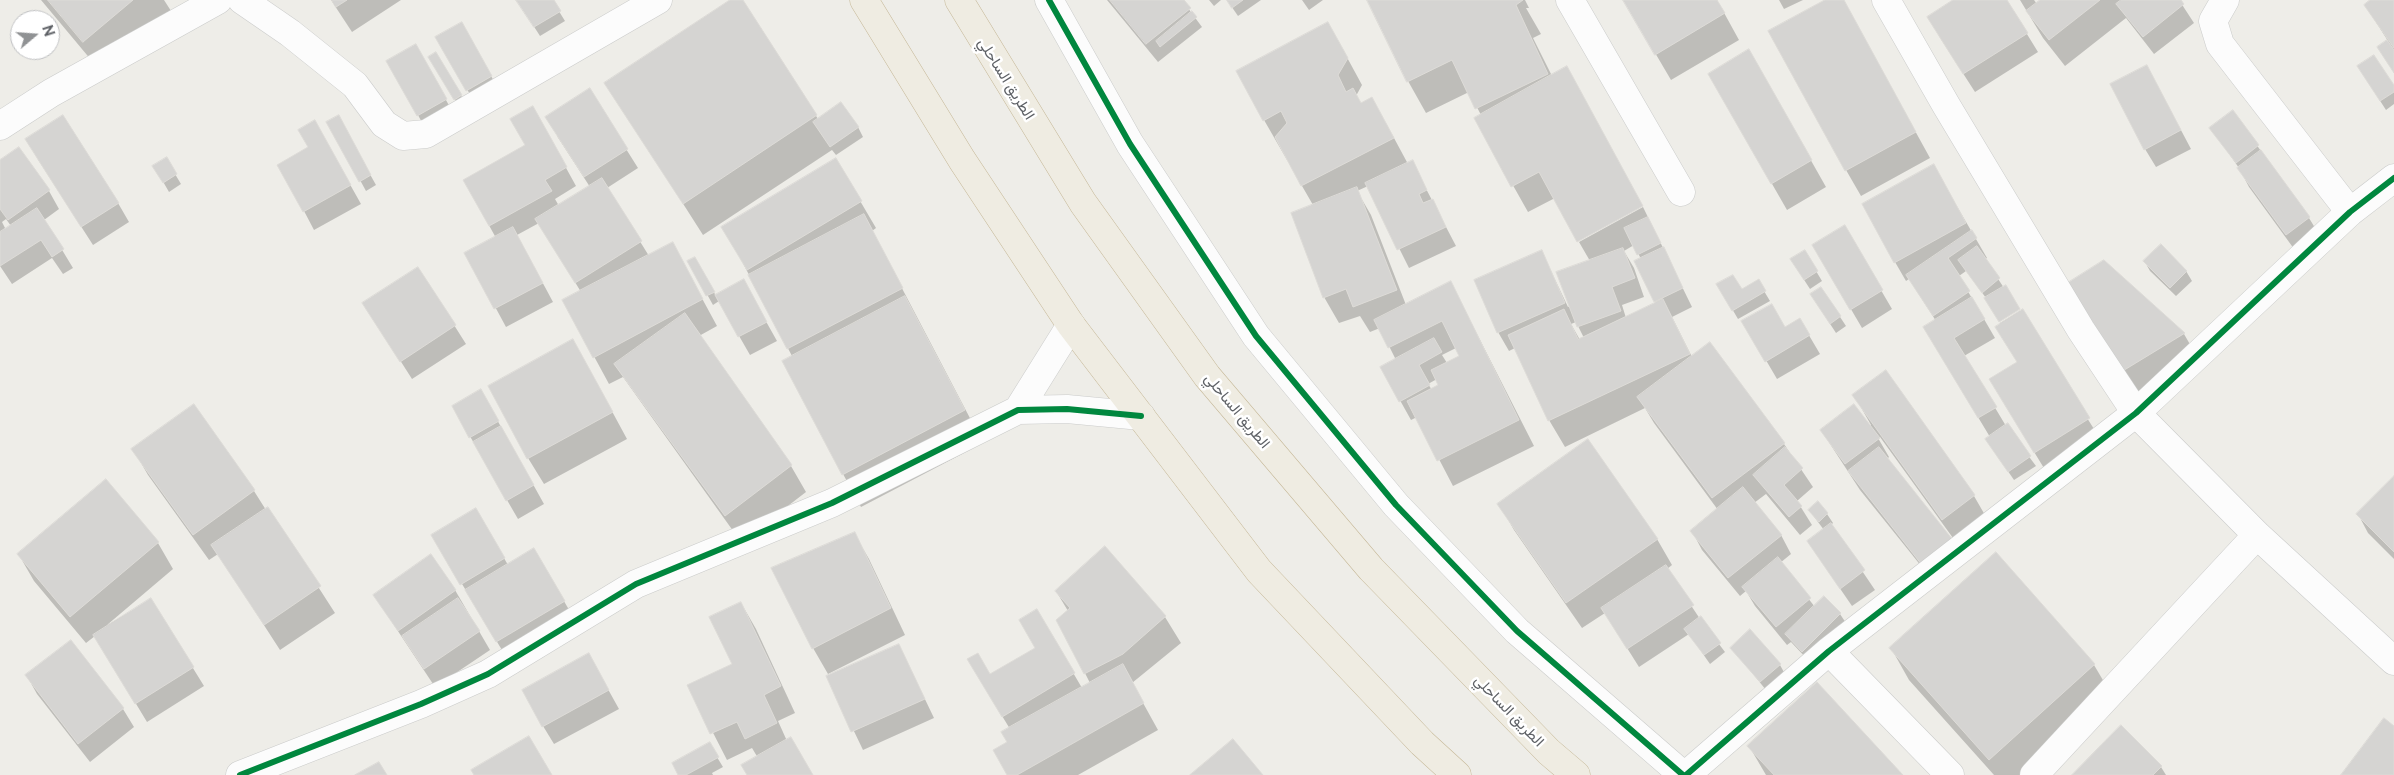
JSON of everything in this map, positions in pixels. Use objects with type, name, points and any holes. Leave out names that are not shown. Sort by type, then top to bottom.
[{"type":"highway","points":[[864,0],[962,160],[1071,325],[1259,571],[1422,743],[1457,775]]},
{"type":"highway","name":"الطريق الساحلي","points":[[959,0],[1083,203],[1207,376],[1371,569],[1549,752],[1576,775]]},
{"type":"street","points":[[0,126],[50,93],[218,0]]},
{"type":"street","points":[[242,0],[290,33],[355,85],[384,124],[403,136],[426,134],[658,0]]},
{"type":"street","points":[[1049,0],[1130,144],[1256,336],[1396,505],[1504,617],[1684,775],[1829,651],[2136,412],[2350,212],[2394,178]]},
{"type":"street","points":[[1570,0],[1681,192]]},
{"type":"street","points":[[1886,0],[1946,105],[2081,330],[2136,412],[2258,535],[2394,661]]},
{"type":"street","points":[[2225,0],[2213,21],[2220,44],[2350,212]]},
{"type":"street","points":[[1018,410],[1071,325]]},
{"type":"street","points":[[240,775],[421,704],[488,674],[636,584],[832,503],[1018,410],[1068,409],[1141,416]]},
{"type":"street","points":[[2034,775],[2258,535]]},
{"type":"street","points":[[1829,651],[1950,775]]},
{"type":"building","points":[[48,0],[133,0],[83,42],[60,14],[60,10],[56,10]]},
{"type":"building","points":[[332,0],[347,0],[336,7]]},
{"type":"building","points":[[516,0],[554,0],[561,11],[534,27]]},
{"type":"building","points":[[730,0],[743,0],[817,115],[683,204],[604,83]]},
{"type":"building","points":[[1110,0],[1184,0],[1191,8],[1146,44]]},
{"type":"building","points":[[1227,0],[1243,0],[1232,8]]},
{"type":"building","points":[[1367,0],[1523,0],[1516,5],[1548,74],[1475,109],[1452,60],[1407,82]]},
{"type":"building","points":[[1623,0],[1717,0],[1725,13],[1655,55]]},
{"type":"building","points":[[1825,0],[1844,0],[1916,132],[1845,171],[1768,31]]},
{"type":"building","points":[[1953,0],[2007,0],[2028,33],[1963,74],[1927,17]]},
{"type":"building","points":[[2040,0],[2100,0],[2049,40],[2026,11]]},
{"type":"building","points":[[2121,0],[2181,0],[2184,4],[2143,37],[2116,4]]},
{"type":"building","points":[[2370,0],[2394,0],[2394,48],[2364,5]]},
{"type":"building","points":[[1192,11],[1197,17],[1160,47],[1156,41]]},
{"type":"building","points":[[462,22],[492,76],[466,91],[435,37]]},
{"type":"building","points":[[1328,22],[1348,58],[1338,75],[1346,92],[1353,88],[1361,103],[1372,97],[1394,138],[1301,186],[1275,137],[1287,123],[1281,111],[1263,121],[1236,71]]},
{"type":"building","points":[[2387,40],[2394,50],[2394,73],[2377,47]]},
{"type":"building","points":[[416,44],[447,99],[417,116],[386,61]]},
{"type":"building","points":[[1749,49],[1812,160],[1771,184],[1708,74]]},
{"type":"building","points":[[436,52],[462,95],[454,100],[428,57]]},
{"type":"building","points":[[2374,55],[2394,85],[2394,92],[2380,101],[2357,66]]},
{"type":"building","points":[[2147,65],[2181,130],[2144,150],[2110,84]]},
{"type":"building","points":[[1567,66],[1643,206],[1577,242],[1539,172],[1511,187],[1474,118]]},
{"type":"building","points":[[590,88],[628,149],[584,177],[545,117]]},
{"type":"building","points":[[841,102],[859,127],[830,147],[813,122]]},
{"type":"building","points":[[533,106],[567,167],[545,180],[552,191],[489,226],[463,180],[525,145],[510,119]]},
{"type":"building","points":[[2233,110],[2259,145],[2236,163],[2209,128]]},
{"type":"building","points":[[63,115],[119,203],[81,227],[25,139]]},
{"type":"building","points":[[339,115],[371,175],[359,182],[326,122]]},
{"type":"building","points":[[315,120],[351,185],[303,212],[277,165],[308,147],[298,130]]},
{"type":"building","points":[[19,147],[50,190],[8,220],[0,209],[0,160]]},
{"type":"building","points":[[2261,150],[2310,217],[2286,235],[2237,168]]},
{"type":"building","points":[[167,157],[177,174],[163,183],[152,166]]},
{"type":"building","points":[[836,158],[862,201],[747,270],[721,227]]},
{"type":"building","points":[[1413,160],[1427,190],[1419,194],[1423,203],[1433,199],[1446,227],[1397,250],[1365,183]]},
{"type":"building","points":[[1934,164],[1966,223],[1894,263],[1862,204]]},
{"type":"building","points":[[602,178],[642,241],[575,283],[535,219]]},
{"type":"building","points":[[1357,187],[1397,290],[1353,307],[1346,289],[1323,298],[1291,213]]},
{"type":"building","points":[[37,208],[64,249],[52,257],[41,240],[0,266],[0,232]]},
{"type":"building","points":[[864,214],[903,288],[787,349],[748,275]]},
{"type":"building","points":[[1648,217],[1661,243],[1637,255],[1624,228]]},
{"type":"building","points":[[1845,225],[1883,290],[1850,310],[1812,245]]},
{"type":"building","points":[[513,227],[543,283],[494,309],[464,253]]},
{"type":"building","points":[[1972,230],[1977,238],[1948,258],[1970,291],[1933,316],[1906,275]]},
{"type":"building","points":[[673,242],[703,299],[593,358],[562,300]]},
{"type":"building","points":[[2161,244],[2187,271],[2170,288],[2143,261]]},
{"type":"building","points":[[1977,246],[2000,278],[1982,293],[1958,260]]},
{"type":"building","points":[[1664,247],[1683,288],[1654,302],[1634,261]]},
{"type":"building","points":[[1623,248],[1635,278],[1612,287],[1621,311],[1577,327],[1556,272]]},
{"type":"building","points":[[1542,250],[1565,303],[1497,333],[1474,280]]},
{"type":"building","points":[[1805,250],[1818,271],[1804,280],[1790,259]]},
{"type":"building","points":[[695,257],[715,292],[706,296],[687,261]]},
{"type":"building","points":[[2104,260],[2185,333],[2121,372],[2066,284]]},
{"type":"building","points":[[418,267],[456,325],[400,362],[362,303]]},
{"type":"building","points":[[1733,275],[1742,289],[1759,279],[1766,291],[1732,311],[1716,284]]},
{"type":"building","points":[[744,279],[767,322],[738,337],[715,295]]},
{"type":"building","points":[[1451,281],[1519,420],[1437,461],[1407,401],[1438,385],[1431,370],[1459,356],[1442,321],[1388,348],[1374,320]]},
{"type":"building","points":[[2006,285],[2020,309],[1999,322],[1984,298]]},
{"type":"building","points":[[1821,287],[1841,316],[1830,324],[1810,294]]},
{"type":"building","points":[[905,296],[965,410],[842,475],[782,361]]},
{"type":"building","points":[[1972,297],[1985,319],[1954,338],[1997,407],[1978,418],[1923,327]]},
{"type":"building","points":[[1663,299],[1690,354],[1548,421],[1508,335],[1564,309],[1578,339]]},
{"type":"building","points":[[1772,304],[1785,327],[1800,318],[1810,335],[1765,362],[1741,321]]},
{"type":"building","points":[[2023,309],[2090,418],[2034,453],[1989,379],[2017,362],[1995,327]]},
{"type":"building","points":[[685,313],[792,465],[725,516],[614,364]]},
{"type":"building","points":[[1434,338],[1442,352],[1419,365],[1430,385],[1399,402],[1380,367]]},
{"type":"building","points":[[573,339],[613,412],[527,459],[488,386]]},
{"type":"building","points":[[1710,342],[1785,443],[1712,498],[1637,397]]},
{"type":"building","points":[[1886,370],[1975,495],[1942,520],[1852,395]]},
{"type":"building","points":[[481,389],[499,421],[469,438],[452,406]]},
{"type":"building","points":[[194,404],[255,490],[193,535],[131,449]]},
{"type":"building","points":[[1854,404],[1880,438],[1845,464],[1820,430]]},
{"type":"building","points":[[2008,423],[2031,456],[2008,472],[1985,439]]},
{"type":"building","points":[[501,426],[534,485],[506,501],[473,442]]},
{"type":"building","points":[[1588,439],[1658,539],[1566,603],[1497,504]]},
{"type":"building","points":[[1785,447],[1803,468],[1784,485],[1802,506],[1789,517],[1753,475]]},
{"type":"building","points":[[1879,447],[1953,540],[1922,565],[1848,471]]},
{"type":"building","points":[[2394,476],[2394,552],[2356,514]]},
{"type":"building","points":[[106,479],[159,542],[70,617],[17,554]]},
{"type":"building","points":[[1743,487],[1782,535],[1728,578],[1690,531]]},
{"type":"building","points":[[1818,501],[1828,513],[1819,522],[1808,510]]},
{"type":"building","points":[[268,507],[321,586],[264,625],[211,545]]},
{"type":"building","points":[[476,508],[505,558],[460,585],[431,535]]},
{"type":"building","points":[[1831,523],[1865,570],[1840,589],[1807,541]]},
{"type":"building","points":[[855,532],[891,608],[812,649],[771,568]]},
{"type":"building","points":[[1105,546],[1166,616],[1123,654],[1084,674],[1056,620],[1070,608],[1055,591]]},
{"type":"building","points":[[534,548],[565,601],[496,642],[465,590]]},
{"type":"building","points":[[1996,552],[2095,664],[1989,760],[1889,648]]},
{"type":"building","points":[[431,554],[456,590],[398,631],[373,595]]},
{"type":"building","points":[[1778,557],[1811,598],[1776,627],[1742,587]]},
{"type":"building","points":[[1666,565],[1694,605],[1627,649],[1601,608]]},
{"type":"building","points":[[1824,596],[1841,613],[1802,652],[1785,634]]},
{"type":"building","points":[[151,598],[194,667],[135,704],[93,635]]},
{"type":"building","points":[[458,598],[480,631],[424,669],[402,636]]},
{"type":"building","points":[[741,602],[781,686],[764,695],[777,723],[745,739],[737,722],[710,734],[687,685],[732,664],[709,617]]},
{"type":"building","points":[[1037,609],[1075,673],[1002,717],[967,659],[978,653],[990,674],[1035,648],[1019,620]]},
{"type":"building","points":[[1701,616],[1721,643],[1704,655],[1684,629]]},
{"type":"building","points":[[1750,629],[1781,664],[1760,682],[1730,648]]},
{"type":"building","points":[[71,640],[124,708],[78,744],[25,675]]},
{"type":"building","points":[[899,644],[925,699],[851,732],[826,676]]},
{"type":"building","points":[[589,653],[609,690],[542,727],[522,690]]},
{"type":"building","points":[[1123,664],[1144,703],[1017,775],[1007,775],[993,750],[1007,742],[1001,732]]},
{"type":"building","points":[[1817,682],[1903,775],[1774,775],[1747,746]]},
{"type":"building","points":[[2384,718],[2394,726],[2394,775],[2341,775]]},
{"type":"building","points":[[2121,725],[2162,766],[2153,775],[2072,775]]},
{"type":"building","points":[[529,736],[552,775],[474,775],[471,770]]},
{"type":"building","points":[[791,737],[813,775],[747,775],[741,765]]},
{"type":"building","points":[[1233,739],[1263,775],[1190,775]]},
{"type":"building","points":[[710,742],[719,757],[686,775],[678,775],[672,763]]},
{"type":"building","points":[[379,762],[387,775],[355,775]]},
{"type":"cycle path","points":[[1049,0],[1130,144],[1256,336],[1396,505],[1517,631],[1683,775]]},
{"type":"cycle path","points":[[1686,775],[1829,651],[2136,413],[2350,212],[2394,178]]},
{"type":"cycle path","points":[[240,775],[421,704],[488,674],[636,584],[832,503],[1018,410],[1067,409],[1141,416]]}]
